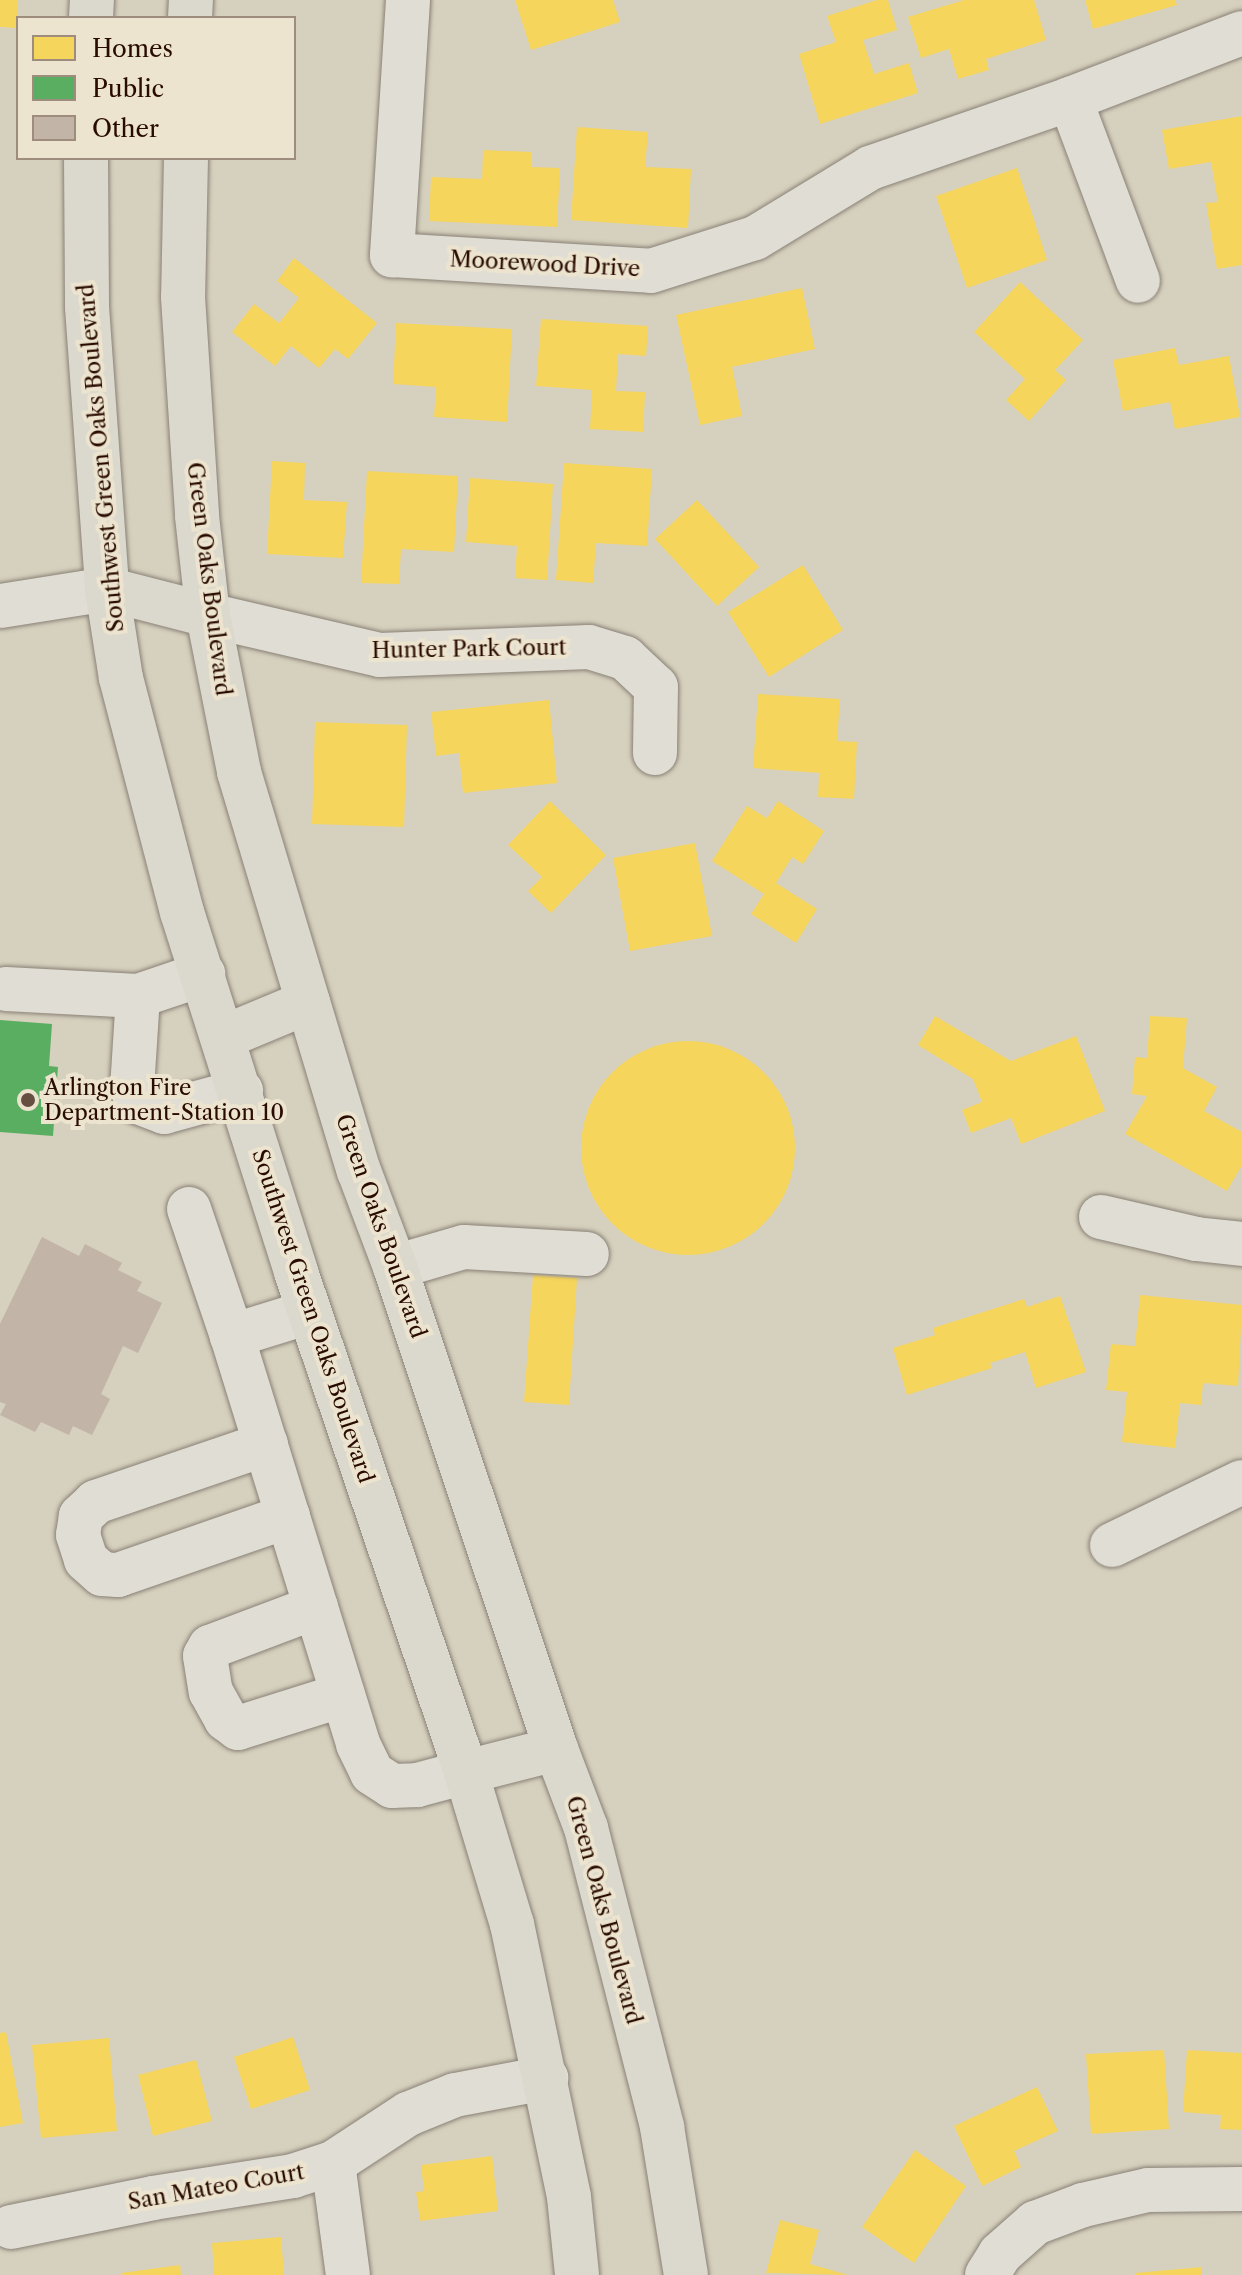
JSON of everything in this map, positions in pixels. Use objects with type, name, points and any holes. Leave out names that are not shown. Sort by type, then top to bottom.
[{"type":"main road","name":"Southwest Green Oaks Boulevard","points":[[86,160],[87,307],[107,589],[121,678],[182,912],[309,1312],[466,1772],[512,1924],[569,2197],[577,2275]]},
{"type":"main road","name":"Green Oaks Boulevard","points":[[186,160],[183,297],[197,516],[208,615],[239,772],[359,1171],[395,1267],[556,1749],[586,1828],[662,2127],[686,2275]]},
{"type":"main road","points":[[107,589],[208,615]]},
{"type":"main road","points":[[224,1037],[308,1002]]},
{"type":"main road","points":[[466,1772],[556,1749]]},
{"type":"street","name":"Moorewood Drive","points":[[408,0],[392,255],[651,271],[755,238],[870,168],[1070,99],[1242,33]]},
{"type":"street","points":[[1070,99],[1138,281]]},
{"type":"street","points":[[0,606],[107,589]]},
{"type":"street","name":"Hunter Park Court","points":[[208,615],[380,655],[589,647],[625,658],[656,687],[655,753]]},
{"type":"street","points":[[6,989],[138,996],[203,974]]},
{"type":"street","points":[[138,996],[132,1089],[138,1102],[164,1112],[241,1091]]},
{"type":"street","points":[[189,1209],[232,1336],[343,1695],[372,1773],[392,1786],[417,1785],[466,1772]]},
{"type":"street","points":[[1101,1217],[1196,1239],[1242,1244]]},
{"type":"street","points":[[395,1267],[464,1247],[587,1254]]},
{"type":"street","points":[[232,1336],[309,1312]]},
{"type":"street","points":[[266,1444],[96,1502],[81,1516],[78,1535],[86,1560],[102,1574],[118,1575],[288,1516]]},
{"type":"street","points":[[1112,1545],[1242,1482]]},
{"type":"street","points":[[316,1607],[210,1647],[205,1656],[211,1692],[226,1719],[238,1728],[343,1695]]},
{"type":"street","name":"San Mateo Court","points":[[11,2227],[153,2198],[293,2176],[333,2163],[408,2114],[455,2095],[546,2078]]},
{"type":"street","points":[[333,2163],[348,2275]]},
{"type":"street","points":[[987,2275],[1000,2254],[1035,2223],[1083,2205],[1148,2190],[1242,2189]]},
{"type":"building: Homes","points":[[0,0],[18,0],[16,28],[0,27]]},
{"type":"building: Homes","points":[[515,0],[613,0],[620,22],[531,50]]},
{"type":"building: Homes","points":[[877,0],[888,0],[897,30],[863,40],[874,74],[909,63],[918,93],[820,124],[799,54],[836,42],[827,16]]},
{"type":"building: Homes","points":[[964,0],[1034,0],[1046,40],[986,59],[989,70],[958,79],[949,49],[921,58],[908,17]]},
{"type":"building: Homes","points":[[1085,0],[1175,0],[1177,5],[1093,29]]},
{"type":"building: Homes","points":[[1242,116],[1242,265],[1217,269],[1206,203],[1218,202],[1211,162],[1169,169],[1162,130]]},
{"type":"building: Homes","points":[[577,127],[648,132],[645,167],[691,169],[688,228],[571,220]]},
{"type":"building: Homes","points":[[483,150],[531,152],[531,167],[560,168],[557,227],[429,221],[431,177],[482,179]]},
{"type":"building: Homes","points":[[1017,168],[1047,260],[967,288],[936,196]]},
{"type":"building: Homes","points":[[294,258],[377,323],[348,359],[335,349],[319,368],[291,346],[275,366],[232,332],[254,304],[279,323],[299,298],[277,281]]},
{"type":"building: Homes","points":[[1020,282],[1083,340],[1055,370],[1066,380],[1029,421],[1006,400],[1025,379],[974,332]]},
{"type":"building: Homes","points":[[802,288],[815,349],[732,367],[742,416],[700,425],[676,315]]},
{"type":"building: Homes","points":[[541,319],[648,326],[646,356],[618,354],[616,391],[645,392],[643,432],[590,429],[592,390],[536,386]]},
{"type":"building: Homes","points":[[396,323],[512,329],[507,422],[434,417],[436,387],[393,384]]},
{"type":"building: Homes","points":[[1175,348],[1179,365],[1229,356],[1240,417],[1175,429],[1170,402],[1123,411],[1113,360]]},
{"type":"building: Homes","points":[[272,461],[305,463],[304,500],[347,502],[343,558],[267,554]]},
{"type":"building: Homes","points":[[564,463],[652,469],[647,546],[596,543],[593,583],[556,580]]},
{"type":"building: Homes","points":[[367,471],[458,476],[454,552],[401,549],[399,584],[361,583]]},
{"type":"building: Homes","points":[[470,478],[553,484],[547,580],[515,578],[517,546],[466,542]]},
{"type":"building: Homes","points":[[697,500],[759,567],[717,606],[655,539]]},
{"type":"building: Homes","points":[[803,565],[843,630],[769,677],[728,612]]},
{"type":"building: Homes","points":[[758,694],[840,699],[837,741],[857,742],[854,799],[818,797],[819,773],[753,768]]},
{"type":"building: Homes","points":[[549,700],[557,783],[463,793],[459,753],[436,756],[431,712]]},
{"type":"building: Homes","points":[[315,722],[407,725],[404,827],[312,824]]},
{"type":"building: Homes","points":[[550,801],[606,855],[551,913],[528,891],[542,877],[508,845]]},
{"type":"building: Homes","points":[[778,801],[824,831],[803,864],[792,857],[776,883],[817,909],[796,943],[751,914],[764,894],[712,861],[747,806],[767,818]]},
{"type":"building: Homes","points":[[695,843],[712,936],[630,951],[613,858]]},
{"type":"building: Homes","points":[[935,1016],[1011,1061],[1076,1036],[1105,1111],[1021,1144],[1011,1118],[971,1133],[962,1110],[982,1102],[973,1079],[918,1045]]},
{"type":"building: Homes","points":[[1150,1016],[1187,1018],[1183,1068],[1217,1087],[1204,1111],[1242,1132],[1242,1165],[1227,1191],[1125,1134],[1147,1096],[1132,1094],[1135,1057],[1147,1058]]},
{"type":"building: Homes","points":[[688,1041],[709,1043],[729,1050],[747,1059],[763,1073],[777,1089],[786,1107],[793,1127],[793,1169],[786,1189],[777,1207],[763,1223],[747,1237],[729,1246],[709,1253],[688,1255],[667,1253],[647,1246],[629,1237],[613,1223],[599,1207],[590,1189],[583,1169],[581,1148],[583,1127],[590,1107],[599,1089],[613,1073],[629,1059],[647,1050],[667,1043]]},
{"type":"building: Homes","points":[[533,1275],[577,1278],[569,1405],[524,1402]]},
{"type":"building: Homes","points":[[1140,1295],[1242,1305],[1238,1386],[1203,1383],[1201,1405],[1180,1403],[1175,1448],[1122,1442],[1127,1392],[1106,1390],[1111,1344],[1135,1346]]},
{"type":"building: Homes","points":[[1060,1296],[1086,1372],[1036,1388],[1025,1352],[990,1363],[992,1368],[907,1395],[893,1348],[935,1335],[933,1328],[1024,1299],[1027,1307]]},
{"type":"building: Homes","points":[[6,2032],[23,2123],[0,2127],[0,2033]]},
{"type":"building: Homes","points":[[293,2037],[310,2090],[251,2109],[234,2057]]},
{"type":"building: Homes","points":[[109,2038],[117,2131],[41,2138],[32,2045]]},
{"type":"building: Homes","points":[[1164,2050],[1169,2129],[1091,2134],[1086,2054]]},
{"type":"building: Homes","points":[[1187,2050],[1242,2053],[1242,2130],[1220,2129],[1221,2115],[1183,2112]]},
{"type":"building: Homes","points":[[196,2060],[212,2121],[153,2136],[138,2075]]},
{"type":"building: Homes","points":[[1037,2087],[1058,2131],[1014,2151],[1021,2167],[982,2186],[954,2126]]},
{"type":"building: Homes","points":[[915,2150],[966,2186],[914,2263],[862,2227]]},
{"type":"building: Homes","points":[[492,2156],[498,2211],[420,2221],[416,2192],[424,2191],[421,2165]]},
{"type":"building: Homes","points":[[780,2220],[819,2230],[810,2264],[848,2275],[766,2273]]},
{"type":"building: Homes","points":[[281,2237],[284,2275],[214,2275],[212,2243]]},
{"type":"building: Homes","points":[[180,2265],[181,2275],[121,2275],[121,2273]]},
{"type":"building: Homes","points":[[1202,2267],[1202,2275],[1135,2275],[1135,2273]]},
{"type":"building: Public","name":"Arlington Fire Department-Station 10","points":[[0,1020],[52,1024],[49,1066],[58,1067],[53,1136],[0,1132]]},
{"type":"building: Other","points":[[42,1237],[79,1256],[85,1244],[122,1263],[118,1270],[142,1282],[137,1291],[162,1303],[138,1353],[123,1346],[101,1394],[110,1399],[92,1435],[73,1426],[69,1435],[41,1422],[35,1432],[0,1415],[6,1404],[0,1402],[0,1324]]},
{"type":"place","name":"Arlington Fire Department-Station 10","points":[[28,1100]]}]
